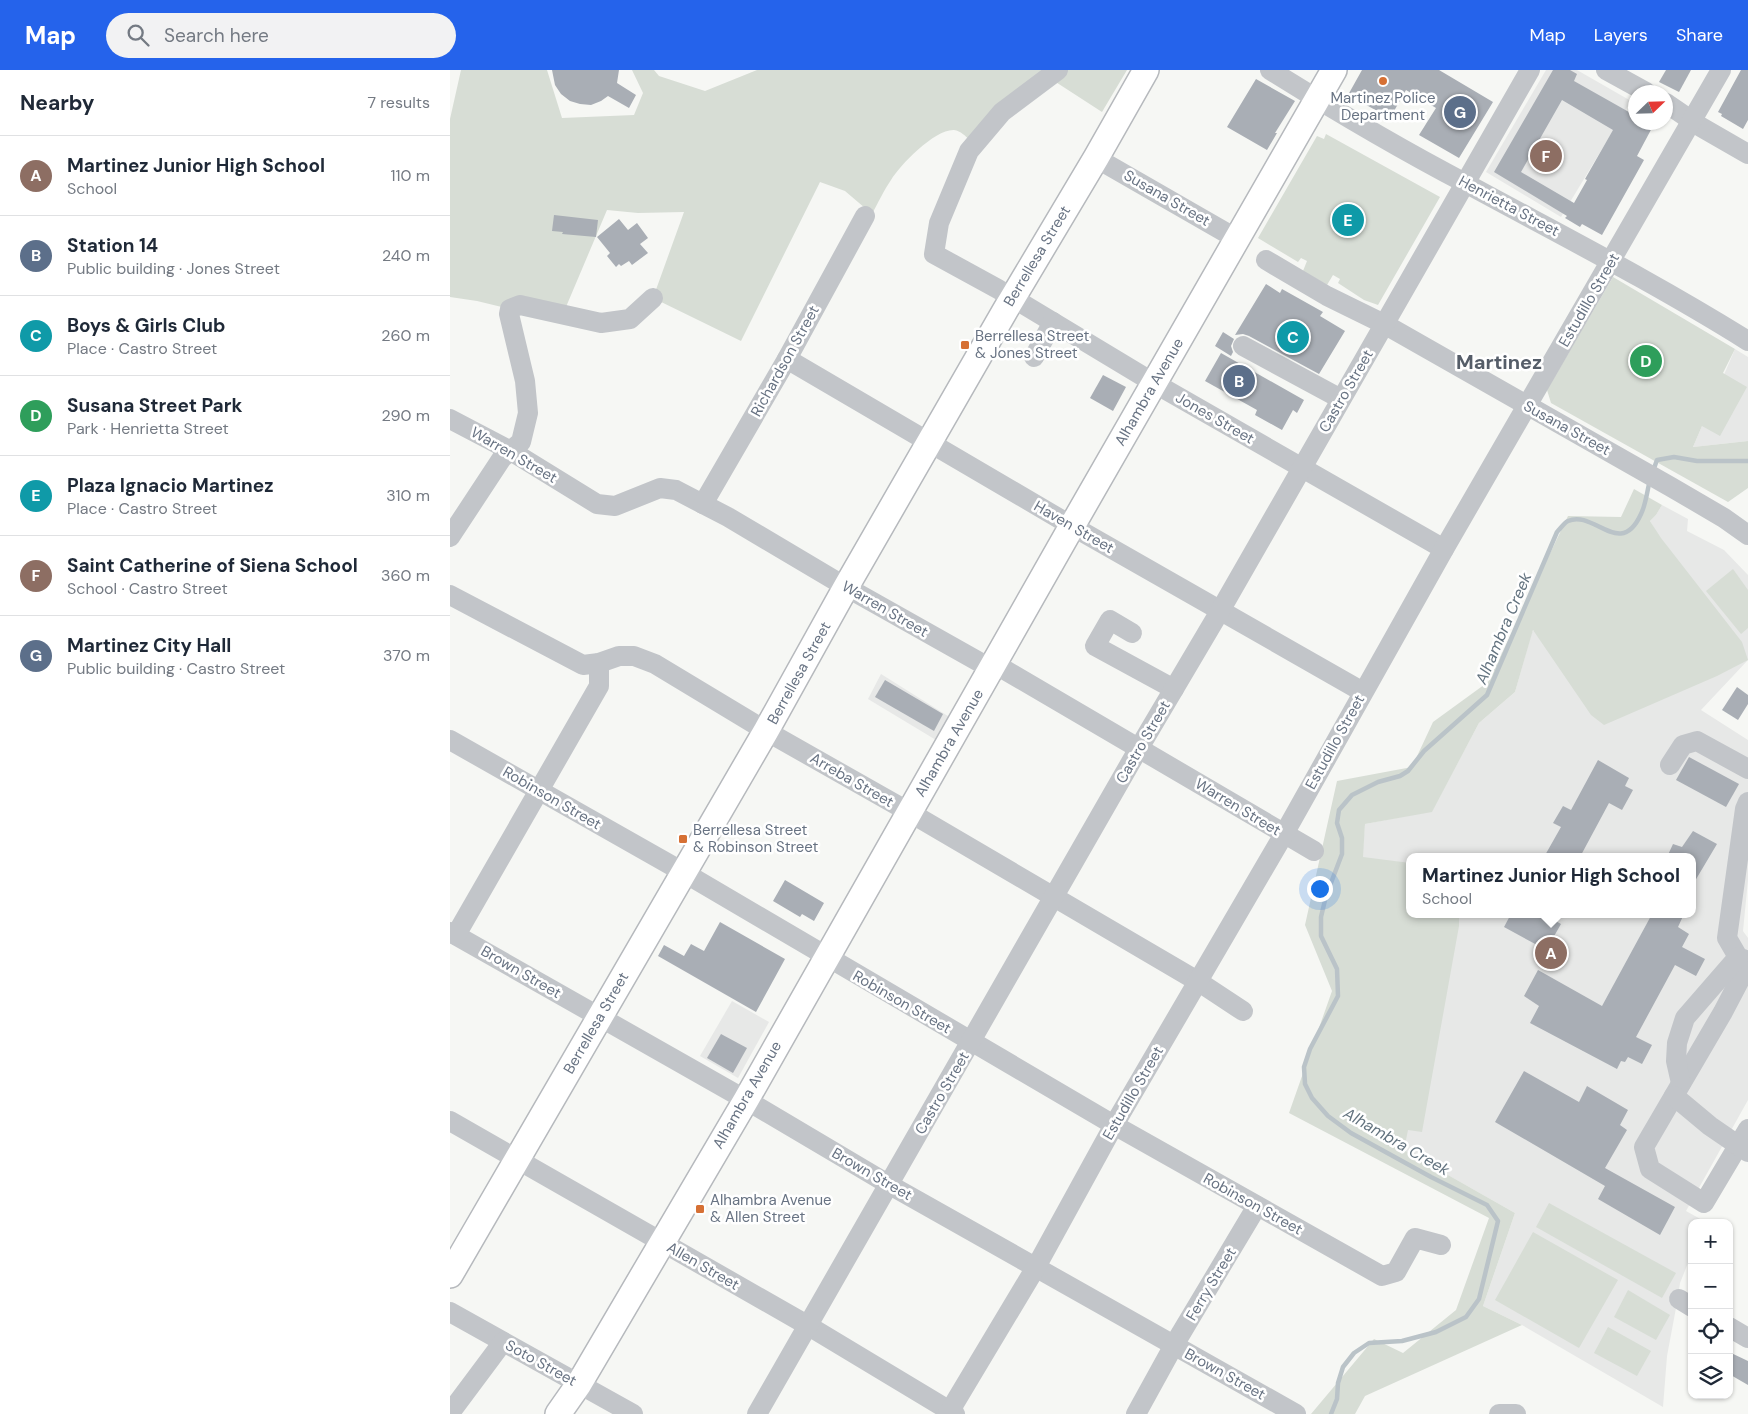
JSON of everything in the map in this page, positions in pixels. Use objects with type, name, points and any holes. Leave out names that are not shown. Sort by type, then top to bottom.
[{"type":"main road","name":"Berrellesa Street","points":[[450,1275],[766,731],[846,587],[1012,298],[1146,70]]},
{"type":"main road","name":"Alhambra Avenue","points":[[558,1414],[579,1384],[746,1100],[783,1032],[828,958],[909,812],[1334,70]]},
{"type":"street","name":"Jones Street","points":[[1058,70],[1002,112],[969,151],[939,223],[934,254],[1053,322],[1154,383],[1444,549]]},
{"type":"street","name":"Henrietta Street","points":[[1270,70],[1317,99],[1465,183],[1610,261],[1748,341]]},
{"type":"street","name":"Castro Street","points":[[757,1414],[1530,70]]},
{"type":"street","points":[[1606,70],[1633,85]]},
{"type":"street","name":"Estudillo Street","points":[[951,1413],[1036,1268],[1114,1125],[1284,834],[1444,549],[1721,70]]},
{"type":"street","points":[[1673,108],[1748,154]]},
{"type":"street","name":"Susana Street","points":[[1096,158],[1237,239]]},
{"type":"street","name":"Richardson Street","points":[[703,504],[787,359],[865,216]]},
{"type":"street","name":"Susana Street","points":[[1266,260],[1327,296],[1384,324],[1637,468],[1724,518],[1748,535]]},
{"type":"street","points":[[450,537],[502,458],[521,442],[528,413],[525,381],[509,314],[510,309],[520,305],[601,323],[630,319],[653,298]]},
{"type":"street","points":[[1034,357],[1053,322]]},
{"type":"street","points":[[1243,346],[1341,399]]},
{"type":"street","name":"Haven Street","points":[[787,359],[1072,526],[1363,692]]},
{"type":"street","name":"Warren Street","points":[[450,419],[511,451],[597,504],[615,506],[660,488],[676,490],[728,517],[846,587],[981,663],[1005,670],[1314,852]]},
{"type":"street","name":"Arreba Street","points":[[450,595],[583,665],[599,663],[619,656],[634,656],[655,664],[766,731],[909,812],[1199,982],[1243,1010]]},
{"type":"street","points":[[1132,633],[1110,620],[1096,646],[1174,688]]},
{"type":"street","points":[[453,933],[540,791],[599,686],[599,663]]},
{"type":"street","name":"Robinson Street","points":[[450,740],[683,872],[1114,1125],[1382,1276],[1396,1272],[1415,1238],[1441,1245]]},
{"type":"street","points":[[1670,765],[1684,745],[1698,741],[1748,769]]},
{"type":"street","points":[[1745,961],[1727,938],[1745,809],[1748,802]]},
{"type":"street","name":"Brown Street","points":[[453,933],[746,1100],[888,1184],[1296,1414]]},
{"type":"street","points":[[1745,961],[1723,1012],[1644,1146],[1650,1169],[1704,1203],[1742,1149],[1748,1129]]},
{"type":"street","points":[[1742,1149],[1710,1126],[1678,1089],[1676,1061],[1677,1042],[1685,1018],[1745,961]]},
{"type":"street","name":"Allen Street","points":[[450,1121],[807,1325],[951,1413]]},
{"type":"street","name":"Ferry Street","points":[[1136,1414],[1257,1206]]},
{"type":"street","name":"Soto Street","points":[[450,1312],[633,1414]]},
{"type":"street","points":[[1733,1329],[1748,1338]]},
{"type":"street","points":[[450,1412],[503,1342]]},
{"type":"street","points":[[1499,1414],[1516,1414]]},
{"type":"shaded area","points":[[461,70],[547,70],[562,118],[634,115],[643,93],[632,70],[654,70],[659,76],[705,91],[757,70],[1127,70],[1102,112],[1048,77],[970,140],[954,130],[937,135],[902,166],[888,184],[872,214],[845,191],[820,182],[741,341],[653,298],[684,212],[638,213],[607,210],[563,314],[510,309],[450,297],[450,119]]},
{"type":"shaded area","points":[[1546,70],[1577,70],[1628,99],[1628,106],[1561,217],[1486,172]]},
{"type":"shaded area","points":[[1326,134],[1440,197],[1378,305],[1364,300],[1338,283],[1340,279],[1333,275],[1327,285],[1303,271],[1307,261],[1301,258],[1298,262],[1258,238],[1317,136],[1324,139]]},
{"type":"shaded area","points":[[1343,211],[1351,211],[1356,216],[1354,227],[1343,229],[1338,224],[1338,216]]},
{"type":"shaded area","points":[[1613,277],[1735,349],[1723,373],[1747,387],[1720,436],[1702,426],[1693,447],[1748,441],[1748,488],[1728,502],[1551,403],[1547,390]]},
{"type":"shaded area","points":[[1735,349],[1748,357],[1748,441],[1693,447]]},
{"type":"shaded area","points":[[1634,489],[1662,505],[1650,521],[1661,538],[1742,642],[1748,660],[1717,676],[1604,725],[1591,715],[1533,630],[1515,692],[1479,723],[1432,812],[1365,824],[1363,857],[1406,862],[1406,918],[1459,918],[1422,1132],[1408,1130],[1404,1150],[1515,1213],[1483,1306],[1522,1325],[1365,1396],[1355,1414],[1311,1414],[1374,1339],[1403,1353],[1456,1310],[1489,1218],[1289,1113],[1332,991],[1305,925],[1337,781],[1412,767],[1433,722],[1488,682],[1568,516],[1621,517]]},
{"type":"shaded area","points":[[1662,505],[1688,519],[1687,531],[1724,550],[1748,575],[1748,660],[1701,710],[1748,740],[1748,880],[1743,931],[1748,938],[1748,1100],[1686,1211],[1700,1219],[1688,1219],[1688,1263],[1680,1283],[1667,1356],[1663,1407],[1522,1325],[1483,1306],[1515,1213],[1356,1123],[1347,1039],[1365,824],[1432,811],[1479,723],[1515,692],[1532,632],[1660,538],[1650,521]]},
{"type":"shaded area","points":[[1733,569],[1748,590],[1748,628],[1741,634],[1706,591]]},
{"type":"shaded area","points":[[881,674],[951,718],[936,740],[868,699]]},
{"type":"shaded area","points":[[732,1001],[769,1022],[738,1078],[700,1056]]},
{"type":"shaded area","points":[[1549,1203],[1676,1273],[1662,1298],[1536,1227]]},
{"type":"shaded area","points":[[1533,1232],[1618,1280],[1579,1348],[1495,1300]]},
{"type":"shaded area","points":[[1628,1290],[1670,1315],[1656,1340],[1614,1317]]},
{"type":"shaded area","points":[[1608,1327],[1651,1351],[1637,1376],[1594,1353]]},
{"type":"building","points":[[552,70],[619,70],[617,83],[636,95],[629,108],[608,96],[591,105],[580,104],[570,101],[561,94],[555,85]]},
{"type":"building","points":[[1362,70],[1439,70],[1493,102],[1459,158],[1419,135],[1436,108],[1406,90],[1390,118],[1348,95]]},
{"type":"building","points":[[1553,70],[1570,70],[1577,74],[1574,81],[1628,111],[1628,130],[1651,130],[1637,156],[1644,160],[1602,235],[1582,224],[1580,227],[1565,218],[1567,216],[1494,172]],"holes":[[[1562,100],[1613,130],[1585,179],[1587,180],[1574,203],[1521,172]]]},
{"type":"building","points":[[1666,70],[1691,70],[1679,92],[1673,89],[1673,85],[1665,85],[1659,82]]},
{"type":"building","points":[[1741,70],[1748,70],[1748,120],[1743,129],[1721,116],[1722,114],[1718,112]]},
{"type":"building","points":[[1256,79],[1295,101],[1267,150],[1227,127]]},
{"type":"building","points":[[554,215],[598,220],[596,237],[562,234],[563,232],[552,231]]},
{"type":"building","points":[[619,219],[628,230],[637,223],[648,238],[640,244],[648,253],[632,265],[629,261],[616,267],[607,256],[610,253],[597,237]]},
{"type":"building","points":[[1266,284],[1280,293],[1282,289],[1323,312],[1320,316],[1345,331],[1319,374],[1249,336],[1243,334],[1235,335]]},
{"type":"building","points":[[1223,332],[1234,339],[1231,346],[1233,352],[1231,356],[1215,346]]},
{"type":"building","points":[[1221,353],[1304,400],[1297,413],[1293,410],[1282,430],[1255,415],[1257,410],[1205,381]]},
{"type":"building","points":[[1103,375],[1126,387],[1113,411],[1090,398]]},
{"type":"building","points":[[885,680],[943,714],[934,731],[875,697]]},
{"type":"building","points":[[1737,687],[1748,695],[1748,704],[1738,720],[1722,710]]},
{"type":"building","points":[[1689,757],[1739,784],[1726,807],[1676,780]]},
{"type":"building","points":[[1598,760],[1629,778],[1625,786],[1633,790],[1622,810],[1609,803],[1582,853],[1546,853],[1561,827],[1553,823],[1563,806],[1571,810]]},
{"type":"building","points":[[1693,831],[1717,844],[1696,879],[1696,853],[1669,853],[1673,844],[1682,847]]},
{"type":"building","points":[[785,880],[824,903],[814,921],[802,914],[800,917],[773,901]]},
{"type":"building","points":[[1509,918],[1550,918],[1561,924],[1549,945],[1539,940],[1537,945],[1504,927]]},
{"type":"building","points":[[1650,918],[1682,918],[1678,927],[1689,934],[1682,947],[1705,959],[1696,976],[1675,965],[1636,1037],[1652,1045],[1642,1064],[1628,1057],[1625,1062],[1621,1061],[1617,1069],[1530,1023],[1539,1006],[1524,996],[1538,970],[1602,1006]]},
{"type":"building","points":[[720,922],[785,959],[756,1012],[658,956],[664,945],[684,956],[691,944],[704,951]]},
{"type":"building","points":[[721,1034],[747,1048],[733,1073],[707,1058]]},
{"type":"building","points":[[1524,1071],[1579,1102],[1587,1086],[1628,1110],[1620,1125],[1627,1130],[1605,1168],[1675,1207],[1660,1235],[1598,1199],[1605,1186],[1495,1122]]},
{"type":"building","points":[[1733,1354],[1748,1361],[1748,1385],[1733,1376]]},
{"type":"waterway","name":"Alhambra Creek","points":[[1653,471],[1657,460],[1674,457],[1697,461],[1748,461]]},
{"type":"waterway","name":"Alhambra Creek","points":[[1331,1414],[1337,1399],[1338,1383],[1343,1367],[1354,1353],[1369,1343],[1402,1341],[1436,1332],[1466,1317],[1479,1299],[1498,1221],[1487,1205],[1351,1133],[1328,1116],[1312,1098],[1305,1084],[1304,1067],[1310,1049],[1338,996],[1337,969],[1321,936],[1321,917],[1326,896],[1342,854],[1342,838],[1337,823],[1339,810],[1352,795],[1378,782],[1400,776],[1408,771],[1424,751],[1487,695],[1557,532],[1568,521],[1578,519],[1606,530],[1624,533],[1633,527],[1641,514],[1650,480]]},
{"type":"place","name":"Martinez Police Department","points":[[1383,81]]},
{"type":"place","name":"Martinez City Hall","points":[[1460,112]]},
{"type":"place","name":"Saint Catherine of Siena School","points":[[1546,156]]},
{"type":"place","name":"Plaza Ignacio Martinez","points":[[1348,220]]},
{"type":"place","name":"Boys & Girls Club","points":[[1293,337]]},
{"type":"place","name":"Berrellesa Street & Jones Street","points":[[965,345]]},
{"type":"place","name":"Susana Street Park","points":[[1646,361]]},
{"type":"place","name":"Station 14","points":[[1239,381]]},
{"type":"place","name":"Berrellesa Street & Robinson Street","points":[[683,839]]},
{"type":"place","name":"Martinez Junior High School","points":[[1551,953]]},
{"type":"place","name":"Alhambra Avenue & Allen Street","points":[[700,1209]]},
{"type":"district","name":"Martinez","points":[[1499,362]]}]
